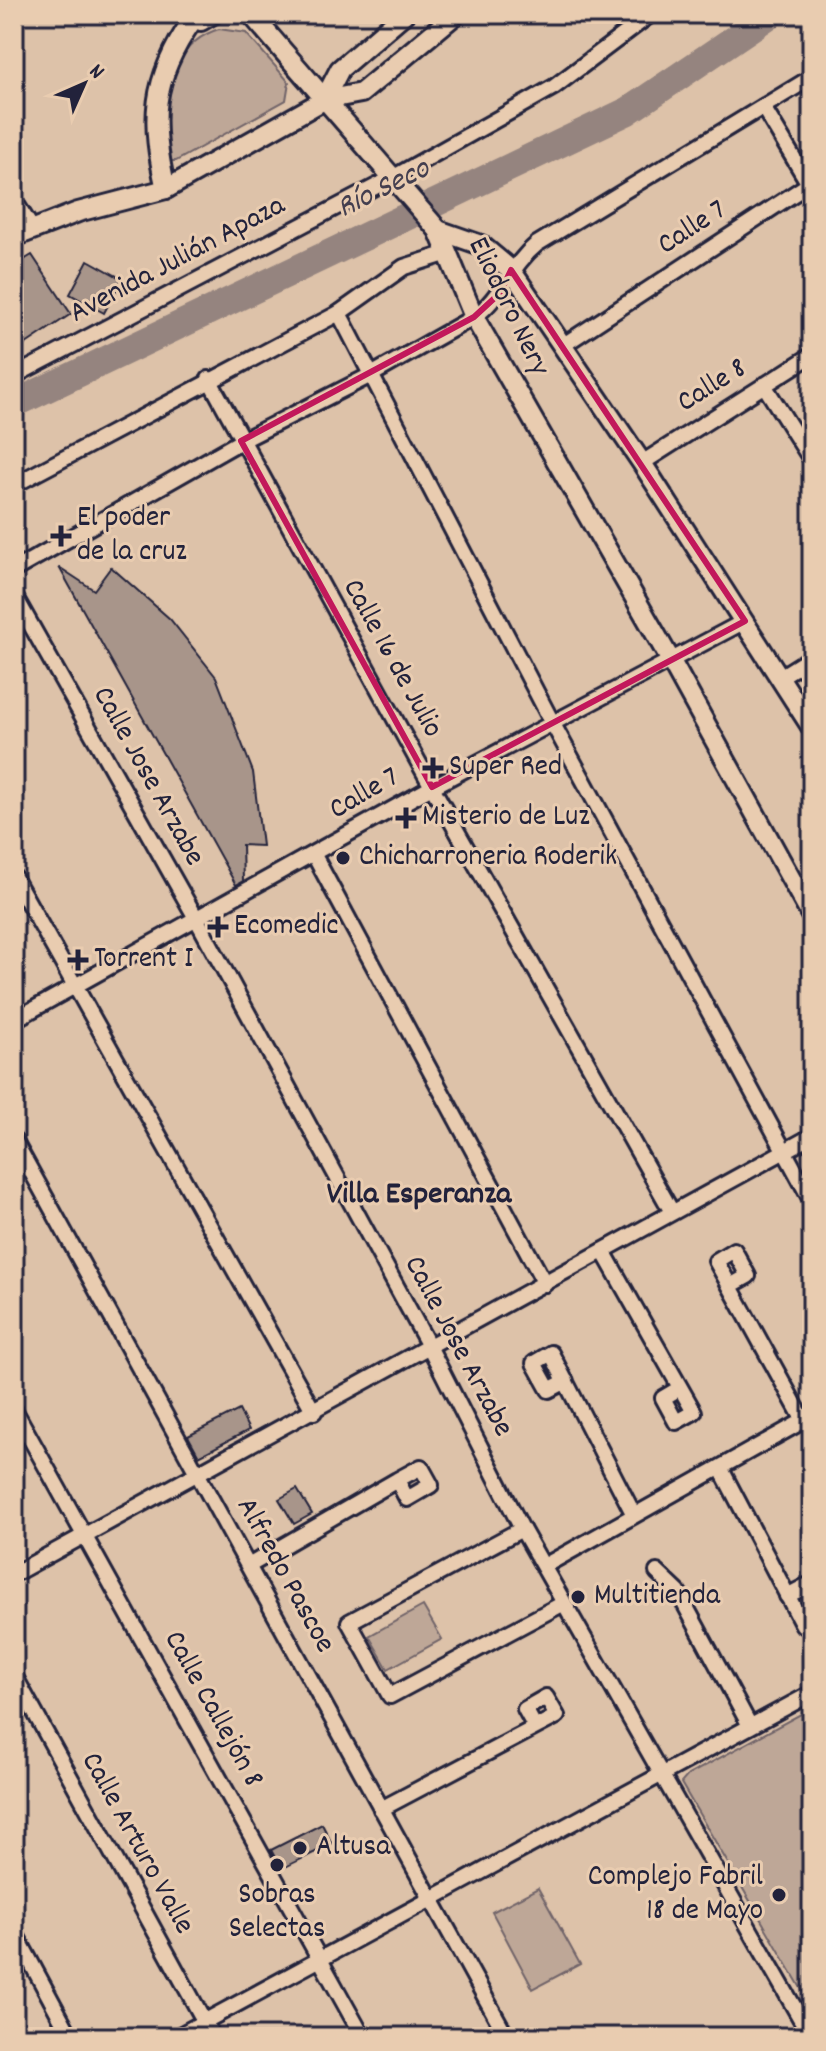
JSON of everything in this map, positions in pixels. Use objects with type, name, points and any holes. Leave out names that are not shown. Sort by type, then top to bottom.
[{"type":"street","points":[[166,189],[155,139],[158,98],[186,18],[201,21],[213,14]]},
{"type":"street","points":[[251,14],[436,228]]},
{"type":"street","points":[[324,100],[340,69],[404,14]]},
{"type":"street","points":[[14,237],[78,212],[166,189],[324,100],[361,93],[456,14]]},
{"type":"street","name":"Avenida Julián Apaza","points":[[14,376],[399,184],[554,87],[647,15]]},
{"type":"street","points":[[14,570],[241,441],[371,375],[474,317],[500,293],[511,270],[537,244],[812,77]]},
{"type":"street","points":[[763,107],[811,185]]},
{"type":"street","name":"Calle 7","points":[[562,346],[811,185]]},
{"type":"street","points":[[14,200],[33,230]]},
{"type":"street","name":"Eliodoro Nery","points":[[436,228],[481,245],[511,270],[642,463],[812,728]]},
{"type":"street","name":"Eliodoro Nery","points":[[436,228],[474,317],[671,661],[812,917]]},
{"type":"street","points":[[14,485],[209,379],[339,313],[404,267],[448,253]]},
{"type":"street","points":[[339,313],[553,724],[812,1202]]},
{"type":"street","name":"Calle 8","points":[[642,463],[812,355]]},
{"type":"street","name":"Calle 16 de Julio","points":[[209,379],[432,787],[672,1212]]},
{"type":"street","points":[[764,385],[812,461]]},
{"type":"street","name":"Calle Jose Arzabe","points":[[14,595],[196,918],[430,1348],[522,1529],[811,2037]]},
{"type":"street","name":"Calle 7","points":[[14,1020],[432,787],[745,621]]},
{"type":"street","points":[[780,677],[812,657]]},
{"type":"street","points":[[314,855],[545,1284]]},
{"type":"street","points":[[14,877],[314,1412]]},
{"type":"street","points":[[14,1574],[198,1476],[812,1136]]},
{"type":"street","name":"Alfredo Pascoe","points":[[14,1140],[507,2037]]},
{"type":"street","points":[[603,1251],[680,1388]]},
{"type":"street","points":[[544,1566],[808,1419],[730,1286]]},
{"type":"street","points":[[566,1381],[634,1515]]},
{"type":"street","name":"Calle Callejón 8","points":[[14,1409],[363,2037]]},
{"type":"street","points":[[721,1469],[803,1625],[812,1619]]},
{"type":"street","points":[[250,1565],[397,1480]]},
{"type":"street","points":[[522,1529],[349,1622],[390,1696],[564,1603]]},
{"type":"street","points":[[657,1572],[678,1592],[750,1726]]},
{"type":"street","points":[[787,1596],[806,1586],[812,1597]]},
{"type":"street","name":"Calle Arturo Valle","points":[[14,1675],[213,2037]]},
{"type":"street","points":[[176,2037],[812,1693]]},
{"type":"street","points":[[381,1809],[535,1727]]},
{"type":"street","points":[[14,1931],[71,2037]]},
{"type":"highlighted area","points":[[511,270],[745,621],[432,787],[241,441],[474,317],[500,293]]},
{"type":"shaded area","points":[[219,29],[246,33],[289,82],[286,100],[176,161],[167,161],[165,123],[170,83],[187,50],[200,38]]},
{"type":"shaded area","points":[[423,1606],[442,1639],[388,1669],[369,1636]]},
{"type":"shaded area","name":"Complejo Fabril 18 de Mayo","points":[[812,1708],[812,2007],[681,1783],[688,1775]]},
{"type":"shaded area","points":[[538,1888],[580,1964],[533,1989],[492,1912]]},
{"type":"building","points":[[32,255],[71,314],[14,352],[14,266]]},
{"type":"building","points":[[88,260],[122,279],[104,313],[70,294]]},
{"type":"building","points":[[59,567],[94,590],[111,567],[170,619],[216,677],[253,772],[262,846],[242,845],[243,881],[236,885]]},
{"type":"building","points":[[239,1410],[249,1430],[199,1456],[188,1436]]},
{"type":"building","points":[[297,1489],[312,1514],[294,1524],[279,1499]]},
{"type":"building","name":"Altusa","points":[[322,1824],[332,1844],[281,1869],[271,1850]]},
{"type":"waterway","name":"Río Seco","points":[[14,404],[628,111],[771,14]]},
{"type":"place","name":"El poder de la cruz","points":[[61,536]]},
{"type":"place","name":"Super Red","points":[[433,768]]},
{"type":"place","name":"Misterio de Luz","points":[[406,818]]},
{"type":"place","name":"Chicharroneria Roderik","points":[[343,858]]},
{"type":"place","name":"Ecomedic","points":[[218,927]]},
{"type":"place","name":"Torrent I","points":[[78,960]]},
{"type":"place","name":"Multitienda","points":[[578,1597]]},
{"type":"place","name":"Altusa","points":[[300,1848]]},
{"type":"place","name":"Sobras Selectas","points":[[277,1865]]},
{"type":"place","name":"Complejo Fabril 18 de Mayo","points":[[779,1895]]},
{"type":"district","name":"Villa Esperanza","points":[[419,1196]]}]
